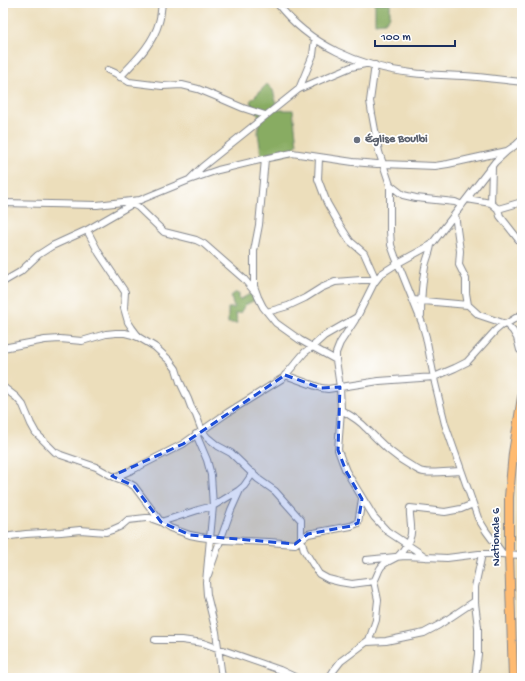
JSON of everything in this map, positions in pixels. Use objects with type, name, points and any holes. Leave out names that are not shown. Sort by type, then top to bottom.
[{"type":"main road","name":"Nationale 6","points":[[513,678],[506,554],[510,482],[522,397]]},
{"type":"street","points":[[120,77],[146,49],[155,34],[160,21],[162,3]]},
{"type":"street","points":[[277,3],[284,13],[298,27],[315,39],[336,51],[372,65],[412,73],[466,76],[522,82]]},
{"type":"street","points":[[299,89],[313,55],[315,39]]},
{"type":"street","points":[[189,180],[233,141],[299,89],[351,67],[372,65]]},
{"type":"street","points":[[372,65],[370,101],[379,152],[390,185],[391,245],[421,320],[445,424],[473,504],[480,521],[493,541],[506,554]]},
{"type":"street","points":[[108,70],[129,82],[162,86],[182,85],[216,96],[243,108],[265,115]]},
{"type":"street","points":[[421,320],[422,280],[431,245],[492,167],[507,151],[522,139]]},
{"type":"street","points":[[3,282],[20,272],[38,255],[52,246],[87,230],[132,204],[189,180],[218,170],[292,153],[353,162],[435,166],[507,151]]},
{"type":"street","points":[[319,158],[318,179],[327,203],[350,241],[364,253],[376,280]]},
{"type":"street","points":[[265,159],[259,225],[254,251],[254,286],[256,293],[267,312],[276,323],[292,335],[336,360]]},
{"type":"street","points":[[491,203],[492,167]]},
{"type":"street","points":[[390,185],[403,195],[416,198],[456,202],[462,206]]},
{"type":"street","points":[[467,199],[491,203],[498,209],[500,216],[522,244]]},
{"type":"street","points":[[3,203],[97,205],[140,200]]},
{"type":"street","points":[[122,202],[132,204],[138,208],[164,232],[196,240],[204,244],[244,279],[256,293]]},
{"type":"street","points":[[498,209],[522,202]]},
{"type":"street","points":[[455,214],[460,251],[459,266],[466,279],[468,305]]},
{"type":"street","points":[[87,230],[99,253],[125,292],[124,308],[128,322],[140,338]]},
{"type":"street","points":[[426,557],[387,531],[374,517],[346,471],[338,450],[341,410],[336,353],[340,343],[357,317],[376,280],[381,274],[431,245]]},
{"type":"street","points":[[267,312],[288,306],[335,282],[376,280]]},
{"type":"street","points":[[412,300],[468,305],[479,315],[506,324],[513,331],[520,350],[522,350]]},
{"type":"street","points":[[285,375],[321,388],[328,389],[379,381],[434,377],[467,362],[495,331],[502,325],[522,314]]},
{"type":"street","points":[[112,476],[118,476],[183,444],[285,375],[305,352],[324,336],[357,317]]},
{"type":"street","points":[[3,348],[45,340],[60,339],[82,341],[106,334],[116,333],[133,334],[140,338],[160,352],[176,368],[180,382],[191,407],[207,437],[231,454],[258,479],[275,491],[301,520],[304,550],[319,574],[328,579],[352,584],[374,581]]},
{"type":"street","points":[[3,387],[16,396],[23,405],[36,433],[55,452],[96,467],[134,486],[160,522]]},
{"type":"street","points":[[341,410],[366,427],[371,434],[390,452],[409,465],[423,472],[461,471]]},
{"type":"street","points":[[196,434],[211,474],[213,506],[206,582],[207,595],[219,648],[222,678]]},
{"type":"street","points":[[206,582],[231,510],[241,489],[253,473]]},
{"type":"street","points":[[160,522],[213,506],[241,489]]},
{"type":"street","points":[[3,537],[80,530],[106,532],[121,526],[128,520],[150,518],[170,528],[190,535],[221,540],[295,544],[308,534],[351,526],[358,523],[362,499]]},
{"type":"street","points":[[329,678],[342,661],[369,640],[376,620],[378,600],[374,581],[377,578],[378,570],[383,564],[398,557],[410,539],[412,533],[409,514],[410,508],[445,512],[473,504]]},
{"type":"street","points":[[475,678],[478,654],[478,627],[475,587],[482,554]]},
{"type":"street","points":[[366,560],[405,556],[447,558],[482,554],[522,555]]},
{"type":"street","points":[[367,642],[386,642],[424,633],[439,626],[475,601]]},
{"type":"street","points":[[154,640],[182,640],[203,643],[280,670],[296,678]]},
{"type":"highlighted area","points":[[285,375],[321,388],[340,387],[338,450],[346,471],[362,499],[358,523],[351,526],[308,534],[295,544],[190,535],[161,522],[134,486],[112,476],[183,444]]},
{"type":"green space","points":[[375,3],[390,3],[390,16],[385,22],[375,23]]},
{"type":"green space","points":[[267,84],[273,90],[278,110],[293,110],[297,144],[292,153],[262,159],[258,133],[259,116],[250,101]]},
{"type":"green space","points":[[235,293],[239,293],[239,299],[241,299],[252,293],[255,300],[245,305],[240,313],[236,313],[237,323],[228,323],[228,308],[234,308],[235,306],[233,305],[231,296]]},
{"type":"place","name":"Église Boulbi","points":[[357,140]]}]
